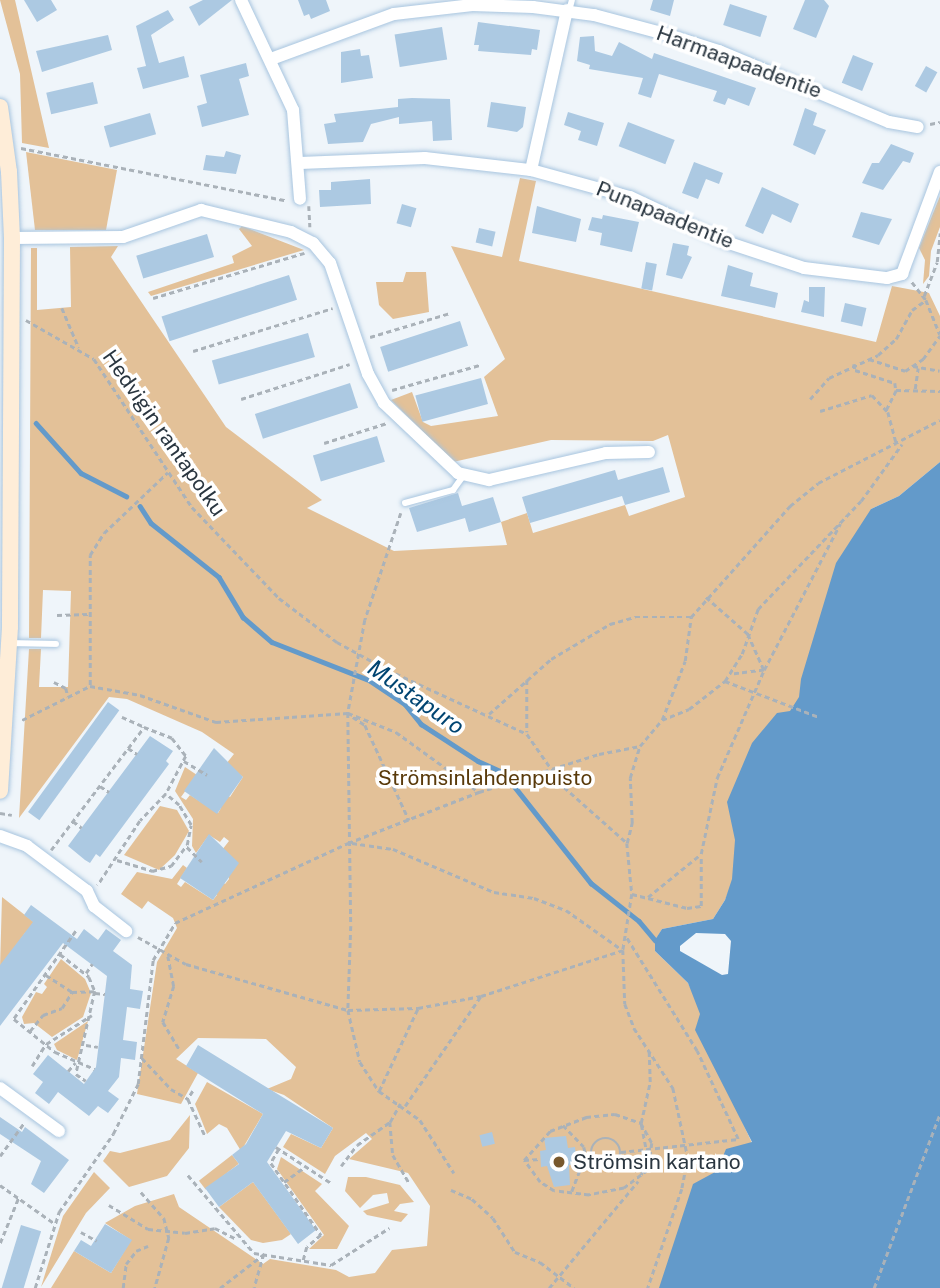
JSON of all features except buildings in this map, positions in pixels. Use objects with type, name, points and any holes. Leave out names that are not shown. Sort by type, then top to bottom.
[{"type":"main road","points":[[0,107],[9,172],[12,238],[9,643],[0,791]]},
{"type":"street","points":[[241,0],[293,110],[300,163],[300,199]]},
{"type":"street","name":"Harmaapaadentie","points":[[271,59],[360,23],[427,8],[503,4],[569,7],[719,51],[889,122],[918,127]]},
{"type":"street","points":[[531,170],[569,7]]},
{"type":"street","name":"Punapaadentie","points":[[300,163],[425,158],[531,170],[629,197],[726,242],[804,268],[887,278],[902,274]]},
{"type":"street","points":[[902,274],[940,173]]},
{"type":"street","points":[[12,238],[108,239],[132,236],[201,210],[291,232],[319,249],[330,263],[378,394],[444,463],[464,475],[489,480],[606,453],[649,452]]},
{"type":"street","points":[[0,836],[27,846],[87,891],[94,906],[127,931]]},
{"type":"street","points":[[0,1088],[59,1131]]},
{"type":"lane","points":[[405,503],[453,490],[464,475]]},
{"type":"lane","points":[[9,643],[56,644]]},
{"type":"path","points":[[21,148],[283,202],[300,199]]},
{"type":"path","points":[[810,399],[829,377],[866,359],[896,339],[912,310],[925,298],[937,262],[940,233]]},
{"type":"path","points":[[153,298],[319,249]]},
{"type":"path","points":[[866,359],[905,371],[913,366],[940,335],[925,298],[902,274]]},
{"type":"path","points":[[192,351],[344,304]]},
{"type":"path","points":[[62,308],[79,348]]},
{"type":"path","points":[[357,341],[450,313]]},
{"type":"path","name":"Hedvigin rantapolku","points":[[25,320],[79,348],[98,364],[192,507],[279,598],[357,653],[417,685],[489,714],[527,734],[550,769],[581,804],[627,843]]},
{"type":"path","points":[[241,399],[364,360]]},
{"type":"path","points":[[853,363],[855,370],[895,383],[896,390],[886,410]]},
{"type":"path","points":[[378,394],[480,365]]},
{"type":"path","points":[[913,366],[940,372]]},
{"type":"path","points":[[915,389],[918,368]]},
{"type":"path","points":[[896,390],[940,391]]},
{"type":"path","points":[[820,411],[872,395],[886,410],[897,432],[897,445]]},
{"type":"path","points":[[324,443],[400,419]]},
{"type":"path","points":[[648,1288],[682,1189],[687,1146],[673,1088],[625,1004],[623,950],[632,894],[627,843],[632,823],[630,778],[640,746],[662,720],[685,661],[691,617],[706,597],[790,506],[818,483],[897,445],[940,420]]},
{"type":"path","points":[[662,720],[689,709],[725,681],[758,609],[840,524],[904,441]]},
{"type":"path","points":[[90,686],[90,555],[104,533],[168,472]]},
{"type":"path","points":[[405,503],[357,653],[350,690],[348,1010],[360,1062],[379,1091],[405,1107],[434,1138],[454,1173]]},
{"type":"path","points":[[632,894],[687,908],[701,906],[701,854],[717,778],[757,694],[764,670],[840,524]]},
{"type":"path","points":[[706,597],[748,634],[764,670]]},
{"type":"path","points":[[57,615],[88,614]]},
{"type":"path","points":[[489,714],[527,680],[610,624],[635,617],[691,617]]},
{"type":"path","points":[[729,674],[764,670]]},
{"type":"path","points":[[527,680],[527,734]]},
{"type":"path","points":[[725,681],[818,717]]},
{"type":"path","points":[[54,682],[66,688],[68,697]]},
{"type":"path","points":[[22,720],[90,686],[140,695],[216,722],[348,713],[396,732],[479,792]]},
{"type":"path","points":[[348,713],[365,725],[409,820]]},
{"type":"path","points":[[87,891],[99,885],[140,821],[166,794],[186,756],[172,738],[122,717]]},
{"type":"path","points":[[51,850],[144,727]]},
{"type":"path","points":[[35,1288],[55,1224],[113,1134],[138,1084],[158,947],[175,923],[348,843],[479,792],[550,769],[640,746]]},
{"type":"path","points":[[128,748],[136,754]]},
{"type":"path","points":[[184,761],[206,775]]},
{"type":"path","points":[[100,786],[109,792]]},
{"type":"path","points":[[117,860],[163,872],[186,846],[191,825],[179,804],[166,794]]},
{"type":"path","points":[[0,813],[12,815]]},
{"type":"path","points":[[73,821],[82,828]]},
{"type":"path","points":[[348,843],[393,849],[494,892],[534,898],[566,910],[623,950]]},
{"type":"path","points":[[186,846],[202,862]]},
{"type":"path","points":[[648,897],[701,854]]},
{"type":"path","points":[[76,931],[14,1019],[77,1064],[95,1069]]},
{"type":"path","points":[[127,931],[168,955],[348,1010],[418,1008],[481,996],[623,950]]},
{"type":"path","points":[[621,1152],[738,1139],[697,1051],[626,937]]},
{"type":"path","points":[[60,954],[85,974],[95,992],[86,1045],[77,1064],[76,1074],[86,1081]]},
{"type":"path","points":[[168,955],[174,986],[163,1023],[179,1049]]},
{"type":"path","points":[[85,974],[92,964]]},
{"type":"path","points":[[46,975],[72,992],[105,994]]},
{"type":"path","points":[[33,983],[38,986]]},
{"type":"path","points":[[30,1031],[43,1015],[62,1008],[72,992]]},
{"type":"path","points":[[405,1107],[481,996]]},
{"type":"path","points":[[379,1091],[418,1008]]},
{"type":"path","points":[[32,1066],[46,1044],[92,1015]]},
{"type":"path","points":[[86,1045],[98,1047]]},
{"type":"path","points":[[524,1160],[540,1182],[570,1194],[611,1193],[639,1179],[647,1150],[641,1123],[650,1082],[649,1048]]},
{"type":"path","points":[[141,1057],[171,1089],[188,1099],[205,1135]]},
{"type":"path","points":[[68,1071],[77,1064]]},
{"type":"path","points":[[188,1099],[193,1091]]},
{"type":"path","points":[[341,1166],[357,1145],[390,1122],[400,1104]]},
{"type":"path","points":[[0,1156],[34,1113]]},
{"type":"path","points":[[874,1288],[940,1113]]},
{"type":"path","points":[[524,1160],[541,1136],[563,1125],[606,1114],[641,1123]]},
{"type":"path","points":[[390,1122],[393,1155],[409,1183]]},
{"type":"path","points":[[549,1288],[556,1274],[648,1170],[652,1150],[641,1123]]},
{"type":"path","points":[[563,1125],[584,1147],[586,1155],[570,1194]]},
{"type":"path","points":[[606,1138],[615,1142],[621,1152],[618,1162],[607,1168],[596,1165],[591,1154],[595,1142],[606,1138]]},
{"type":"path","points":[[303,1262],[307,1247],[321,1235],[271,1163],[278,1148],[331,1183]]},
{"type":"path","points":[[576,1156],[591,1154]]},
{"type":"path","points":[[524,1160],[540,1159]]},
{"type":"path","points":[[284,1182],[306,1167]]},
{"type":"path","points":[[188,1175],[248,1249],[264,1254],[331,1265],[389,1228]]},
{"type":"path","points":[[0,1185],[55,1224]]},
{"type":"path","points":[[451,1190],[472,1199],[493,1218],[515,1252],[556,1274],[574,1288]]},
{"type":"path","points":[[141,1192],[163,1218],[168,1233],[155,1288]]},
{"type":"path","points":[[0,1243],[18,1199]]},
{"type":"path","points":[[108,1205],[133,1223],[168,1233],[215,1228],[239,1239]]},
{"type":"path","points":[[81,1232],[97,1241]]},
{"type":"path","points":[[123,1288],[126,1264],[136,1251],[148,1247]]},
{"type":"path","points":[[220,1288],[264,1254]]},
{"type":"path","points":[[254,1288],[264,1254]]},
{"type":"green space","points":[[0,0],[15,0],[49,148],[22,143],[20,74]]},
{"type":"green space","points":[[26,152],[117,170],[106,230],[35,230]]},
{"type":"green space","name":"Strömsinlahdenpuisto","points":[[520,178],[536,181],[519,261],[876,342],[892,286],[929,293],[940,316],[940,462],[899,496],[871,509],[882,524],[725,900],[713,919],[662,929],[655,941],[655,951],[688,983],[712,1031],[732,1100],[752,1143],[739,1288],[51,1288],[74,1251],[111,1273],[131,1240],[105,1223],[135,1206],[174,1194],[179,1207],[263,1264],[270,1259],[336,1270],[349,1277],[375,1273],[392,1250],[427,1246],[430,1206],[408,1173],[349,1159],[372,1139],[366,1133],[335,1156],[325,1174],[283,1147],[291,1134],[321,1148],[333,1128],[284,1095],[267,1089],[291,1079],[296,1067],[266,1039],[198,1038],[176,1059],[198,1073],[181,1104],[137,1094],[157,962],[177,928],[173,918],[148,901],[142,909],[121,894],[137,872],[172,879],[183,865],[187,868],[177,884],[181,887],[185,882],[213,900],[217,895],[211,890],[219,880],[225,884],[229,879],[222,850],[229,841],[224,837],[220,842],[209,835],[196,853],[192,846],[193,819],[175,791],[185,767],[197,775],[181,797],[186,800],[190,795],[218,813],[221,808],[216,804],[224,793],[230,797],[243,777],[226,764],[234,754],[202,732],[127,699],[109,697],[19,818],[29,649],[41,649],[39,687],[68,687],[71,591],[43,590],[41,638],[29,638],[31,248],[37,248],[37,310],[71,307],[70,247],[118,246],[111,257],[226,427],[322,500],[307,508],[394,551],[507,545],[501,522],[527,513],[533,533],[625,505],[629,516],[685,497],[668,435],[653,441],[551,440],[453,462],[391,400],[412,392],[423,422],[431,426],[498,416],[484,377],[505,359],[451,246],[502,257]]},
{"type":"green space","points":[[940,196],[940,227],[931,251],[929,276],[923,284],[925,260],[919,248]]},
{"type":"green space","points":[[242,226],[304,250],[151,296],[148,292],[234,263],[232,256],[252,246],[239,229]]},
{"type":"green space","points":[[406,272],[426,272],[429,312],[393,319],[379,305],[376,282],[403,282]]},
{"type":"green space","points":[[160,806],[177,810],[189,831],[175,855],[159,870],[124,855]]},
{"type":"green space","points":[[2,897],[49,934],[25,933],[0,968]]},
{"type":"green space","points":[[61,959],[85,979],[91,993],[83,1017],[52,1037],[34,1023],[24,1024],[22,1017],[36,992],[42,994],[47,987],[44,984]]},
{"type":"green space","points":[[88,1021],[77,1060],[57,1050],[54,1044]]},
{"type":"green space","points":[[207,1082],[263,1114],[241,1151],[227,1128],[219,1124],[207,1134],[195,1104]]},
{"type":"green space","points":[[190,1115],[189,1148],[167,1176],[129,1187],[103,1161],[110,1151],[120,1153],[170,1140]]},
{"type":"green space","points":[[232,1155],[239,1164],[206,1190],[199,1181]]},
{"type":"green space","points":[[281,1157],[322,1184],[315,1191],[349,1226],[337,1249],[309,1249],[324,1235],[277,1169]]},
{"type":"green space","points":[[94,1172],[110,1188],[86,1213],[41,1287],[63,1216]]},
{"type":"green space","points":[[348,1177],[366,1177],[400,1185],[414,1202],[400,1204],[394,1211],[408,1214],[401,1222],[367,1215],[363,1211],[389,1203],[387,1193],[373,1195],[360,1208],[345,1191]]},
{"type":"green space","points":[[253,1182],[291,1234],[282,1240],[263,1243],[251,1240],[219,1207]]},
{"type":"water","points":[[940,462],[940,1288],[659,1288],[693,1184],[717,1171],[726,1149],[752,1142],[695,1030],[700,1014],[688,983],[655,951],[655,940],[662,929],[713,919],[725,900],[732,879],[735,840],[727,802],[752,743],[777,713],[790,711],[799,697],[801,679],[836,563],[871,509],[899,496]],"holes":[[[696,933],[725,934],[731,941],[728,974],[722,975],[680,951],[680,946]]]},
{"type":"waterway","name":"Mustapuro","points":[[36,423],[81,473],[126,496]]},
{"type":"waterway","name":"Mustapuro","points":[[140,506],[151,523],[219,577],[243,617],[272,642],[369,680],[405,704],[421,724],[478,761],[503,772],[591,883],[639,921],[655,940]]},
{"type":"place","name":"Strömsin kartano","points":[[559,1162]]}]
